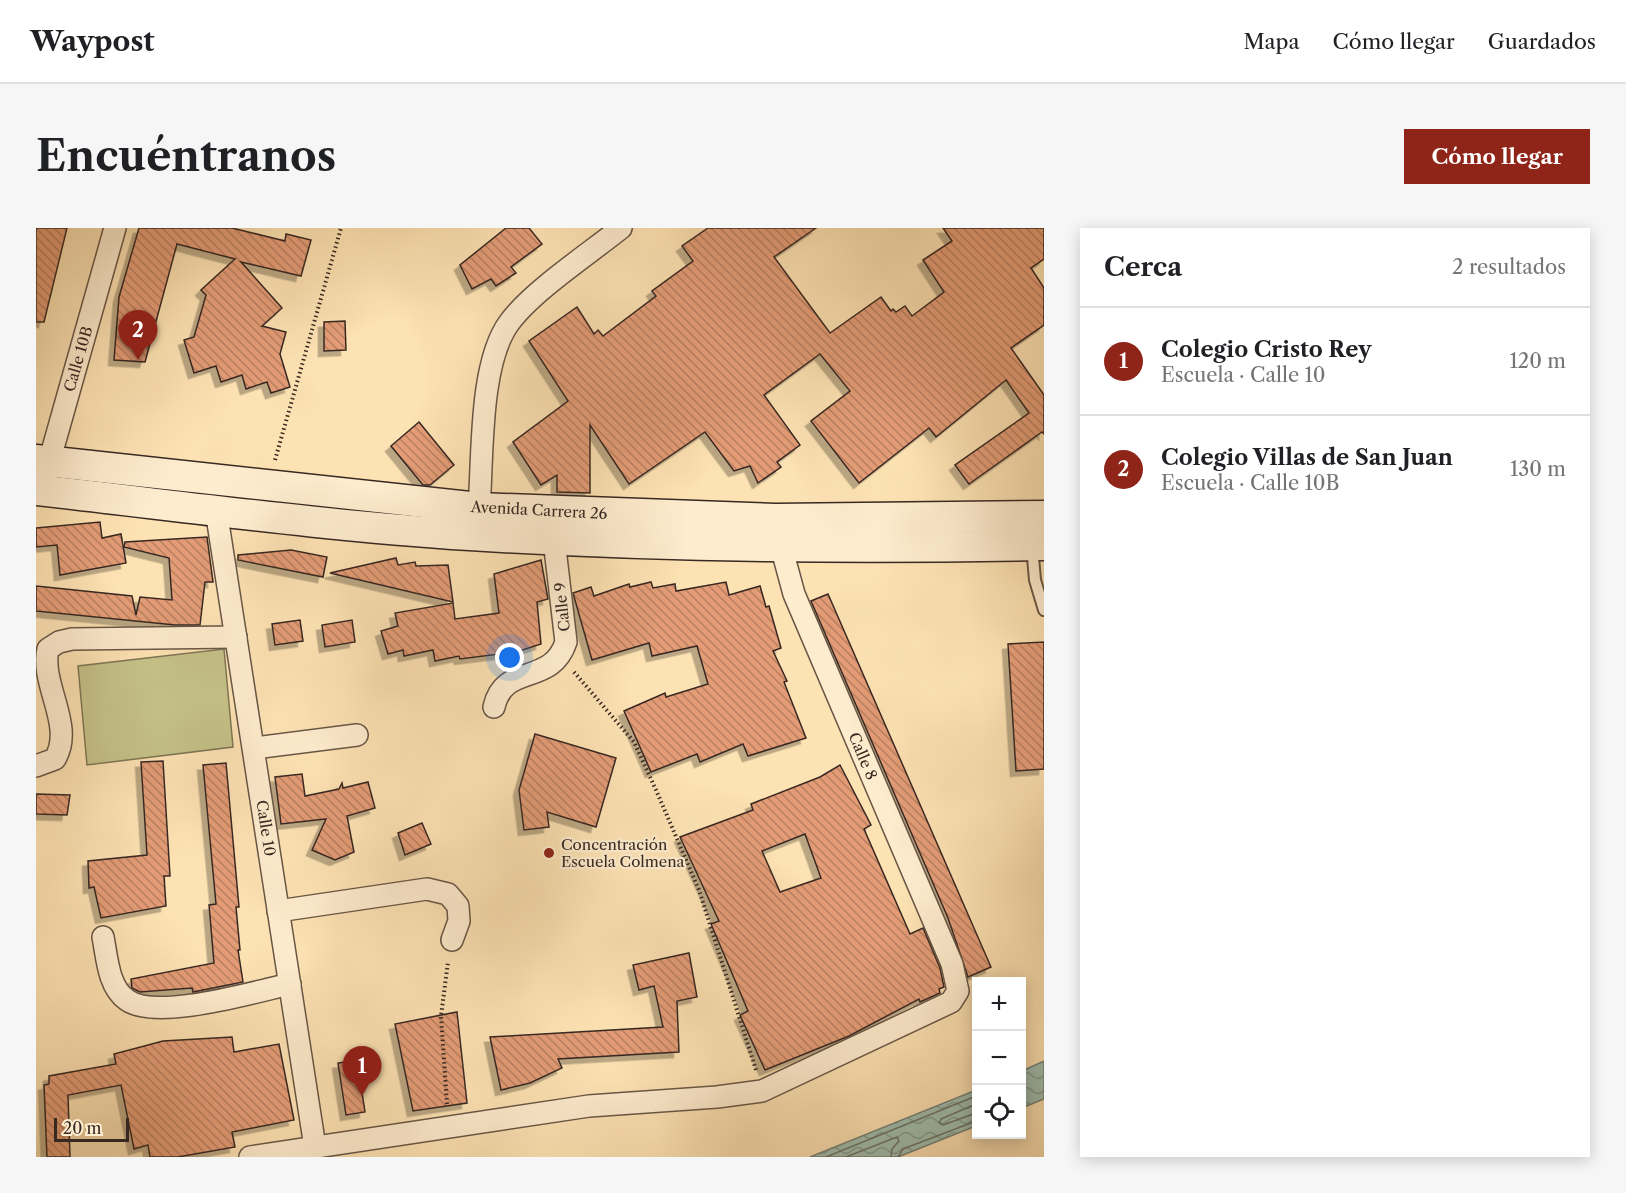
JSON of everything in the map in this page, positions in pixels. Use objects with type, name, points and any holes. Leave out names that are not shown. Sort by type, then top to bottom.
[{"type":"main road","name":"Avenida Carrera 26","points":[[43,461],[267,487],[479,508],[778,533],[1038,545]]},
{"type":"main road","name":"Avenida Carrera 26","points":[[39,491],[392,529],[554,540],[778,533],[1044,516]]},
{"type":"street","name":"Calle 10B","points":[[39,491],[43,461],[115,228]]},
{"type":"street","points":[[479,508],[488,388],[494,353],[508,323],[531,300],[621,228]]},
{"type":"street","name":"Calle 10","points":[[216,510],[315,1146]]},
{"type":"street","name":"Calle 8","points":[[762,1091],[951,1002],[958,991],[952,964],[794,594],[778,533]]},
{"type":"street","name":"Calle 9","points":[[554,540],[566,642],[561,657]]},
{"type":"street","points":[[36,766],[55,759],[63,739],[45,662],[48,649],[59,642],[72,639],[236,637]]},
{"type":"street","points":[[494,707],[497,693],[508,682],[551,667],[561,657]]},
{"type":"street","points":[[254,748],[357,735]]},
{"type":"street","points":[[279,911],[428,889],[448,894],[459,906],[459,921],[452,940]]},
{"type":"street","points":[[103,937],[110,978],[125,999],[141,1007],[168,1009],[290,984]]},
{"type":"street","points":[[250,1157],[589,1107],[717,1097],[762,1091]]},
{"type":"lane","points":[[1038,545],[1035,580],[1044,610]]},
{"type":"path","points":[[267,487],[341,228]]},
{"type":"path","points":[[561,657],[634,742],[699,890],[762,1091]]},
{"type":"path","points":[[451,1126],[443,1077],[441,1017],[452,940]]},
{"type":"shaded area","points":[[224,649],[233,747],[87,765],[78,666]]},
{"type":"water","points":[[1044,1061],[1044,1099],[1026,1106],[1026,1085],[1026,1069]]},
{"type":"water","points":[[972,1092],[972,1128],[898,1157],[810,1157]]},
{"type":"building","points":[[36,228],[67,228],[44,322],[36,322]]},
{"type":"building","points":[[139,228],[232,228],[285,241],[286,234],[311,240],[301,276],[241,262],[282,308],[262,326],[286,332],[280,354],[290,387],[271,393],[267,382],[246,389],[242,375],[221,382],[216,366],[194,373],[184,340],[194,337],[206,295],[201,290],[235,259],[177,244],[145,362],[114,360],[119,297]]},
{"type":"building","points":[[506,228],[529,228],[542,244],[511,267],[516,273],[496,286],[491,279],[472,289],[460,265]]},
{"type":"building","points":[[708,228],[816,228],[774,257],[830,333],[881,297],[891,311],[893,309],[896,312],[905,306],[912,316],[944,292],[923,260],[952,241],[943,228],[1044,228],[1044,259],[1031,268],[1044,288],[1044,325],[1011,348],[1044,395],[1044,434],[1042,432],[969,484],[955,465],[1029,413],[1006,380],[936,437],[929,428],[859,483],[811,421],[850,391],[820,354],[764,395],[800,445],[777,462],[781,467],[758,483],[750,466],[734,471],[705,432],[629,484],[590,425],[590,493],[557,492],[557,475],[541,485],[513,442],[568,401],[529,341],[577,307],[594,334],[598,330],[603,336],[656,296],[652,291],[693,261],[682,246]]},
{"type":"building","points":[[345,321],[346,350],[324,351],[324,322]]},
{"type":"building","points":[[419,422],[454,465],[430,485],[423,485],[391,446]]},
{"type":"building","points":[[100,522],[102,538],[121,534],[126,563],[60,575],[57,545],[36,547],[36,528]]},
{"type":"building","points":[[207,537],[213,582],[205,582],[200,625],[175,625],[36,611],[36,586],[132,596],[136,615],[140,597],[172,600],[169,558],[124,547],[125,542]]},
{"type":"building","points":[[291,550],[327,557],[323,577],[238,560],[238,555]]},
{"type":"building","points":[[396,558],[398,565],[415,562],[416,566],[448,565],[453,602],[330,573]]},
{"type":"building","points":[[541,560],[548,599],[537,602],[541,644],[507,655],[507,653],[460,659],[459,656],[435,661],[433,650],[404,656],[403,650],[388,654],[381,631],[398,626],[395,613],[453,603],[455,619],[499,613],[494,574]]},
{"type":"building","points":[[651,582],[653,588],[675,584],[676,591],[726,582],[729,595],[760,586],[766,607],[769,606],[781,648],[773,651],[787,681],[784,682],[806,738],[748,756],[743,744],[700,762],[697,754],[651,772],[624,711],[665,693],[666,697],[708,684],[697,646],[652,656],[649,643],[592,660],[573,593],[591,587],[594,596],[629,584],[630,587]]},
{"type":"building","points":[[828,594],[991,967],[968,977],[948,918],[811,601]]},
{"type":"building","points":[[300,620],[303,641],[275,645],[272,624]]},
{"type":"building","points":[[352,620],[355,642],[325,647],[322,625]]},
{"type":"building","points":[[1044,642],[1044,769],[1016,771],[1008,644]]},
{"type":"building","points":[[535,734],[616,758],[596,827],[547,812],[549,827],[524,830],[519,790]]},
{"type":"building","points":[[163,761],[170,876],[164,876],[166,906],[101,918],[94,887],[89,888],[88,861],[147,855],[141,762]]},
{"type":"building","points":[[226,763],[239,907],[236,907],[240,950],[238,950],[243,982],[193,992],[192,988],[140,992],[132,988],[131,979],[214,963],[209,905],[216,904],[203,765]]},
{"type":"building","points":[[840,765],[871,825],[864,829],[910,934],[923,928],[940,968],[944,987],[939,989],[940,993],[920,1002],[919,999],[849,1036],[765,1070],[740,1015],[748,1011],[711,924],[719,921],[680,837],[753,810],[751,804],[820,777]],"holes":[[[805,834],[821,878],[780,892],[762,851]]]},
{"type":"building","points":[[302,774],[305,796],[339,789],[342,783],[343,788],[368,782],[375,808],[347,816],[354,852],[335,860],[312,850],[326,819],[281,824],[275,777]]},
{"type":"building","points":[[36,794],[70,795],[67,815],[36,814]]},
{"type":"building","points":[[422,823],[431,844],[405,855],[398,833]]},
{"type":"building","points":[[689,953],[697,997],[677,1001],[679,1052],[558,1059],[562,1068],[530,1083],[501,1090],[490,1037],[663,1027],[654,986],[639,990],[633,965]]},
{"type":"building","points":[[457,1012],[467,1103],[413,1111],[395,1024]]},
{"type":"building","points":[[232,1037],[234,1052],[279,1044],[294,1120],[232,1132],[235,1147],[178,1157],[150,1157],[148,1145],[134,1149],[121,1085],[68,1095],[70,1157],[47,1157],[44,1085],[49,1084],[49,1076],[116,1064],[114,1054],[163,1041]]},
{"type":"building","points":[[357,1060],[365,1112],[346,1115],[338,1063]]},
{"type":"place","name":"Colegio Villas de San Juan","points":[[138,360]]},
{"type":"place","name":"Concentración Escuela Colmena","points":[[549,853]]},
{"type":"place","name":"Colegio Cristo Rey","points":[[362,1096]]}]
